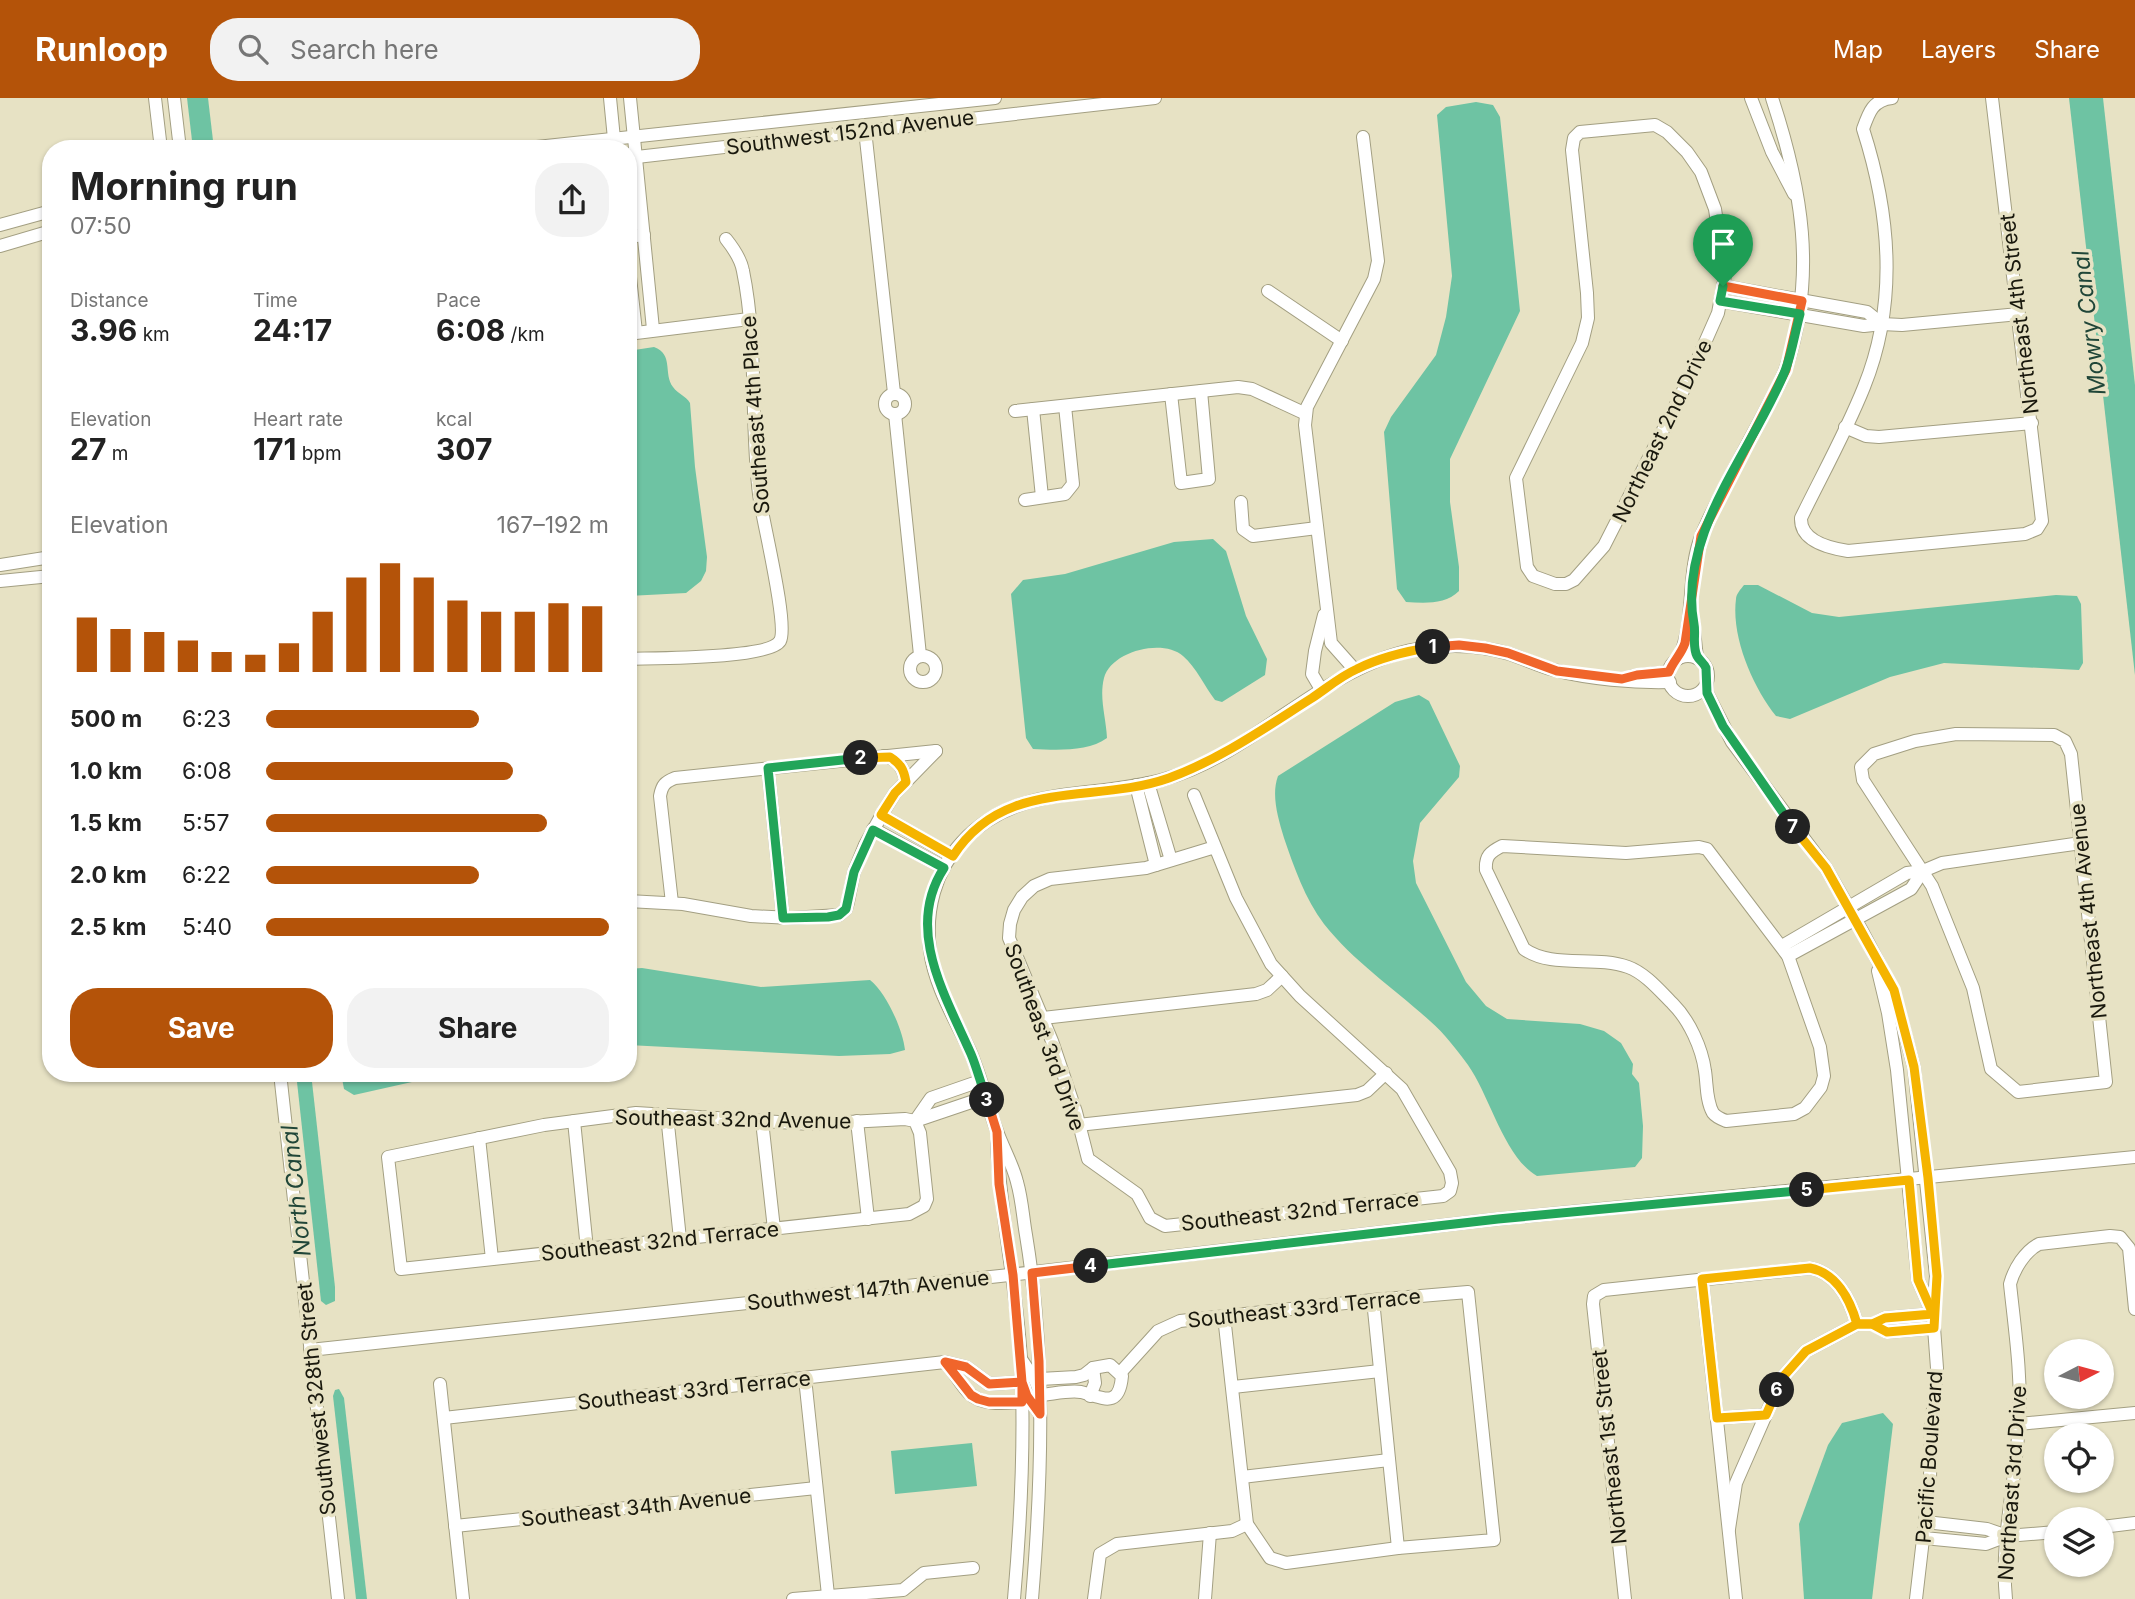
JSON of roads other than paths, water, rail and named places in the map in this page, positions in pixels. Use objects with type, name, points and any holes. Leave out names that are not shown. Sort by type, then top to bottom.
[{"type":"street","points":[[155,98],[160,140]]},
{"type":"street","points":[[174,98],[179,140]]},
{"type":"street","points":[[610,98],[615,140]]},
{"type":"street","points":[[630,98],[634,140]]},
{"type":"street","name":"Southwest 152nd Avenue","points":[[622,140],[634,135],[995,98]]},
{"type":"street","name":"Southwest 152nd Avenue","points":[[637,157],[1148,98]]},
{"type":"street","points":[[1751,98],[1772,152],[1801,207]]},
{"type":"street","points":[[1679,658],[1691,614],[1692,582],[1701,536],[1786,370],[1801,307],[1805,254],[1801,207],[1772,98]]},
{"type":"street","points":[[1892,98],[1874,104],[1863,129],[1875,165],[1886,234],[1888,268],[1882,324],[1865,386],[1845,427],[1867,436],[1879,437],[2032,423]]},
{"type":"street","name":"Northeast 4th Street","points":[[1845,427],[1801,518],[1804,533],[1810,539],[1836,550],[1848,551],[2025,534],[2037,529],[2042,521],[1992,98]]},
{"type":"street","name":"Northeast 2nd Drive","points":[[1655,125],[1667,132],[1687,152],[1701,172],[1715,209],[1725,276],[1720,301],[1710,335],[1604,546],[1574,580],[1566,584],[1555,584],[1533,576],[1527,567],[1516,478],[1582,343],[1588,318],[1572,150],[1574,138],[1580,132],[1655,125]]},
{"type":"street","points":[[865,131],[894,393],[884,402],[886,409],[895,414],[920,655]]},
{"type":"street","points":[[1355,670],[1331,643],[1325,611],[1305,425],[1307,407],[1374,279],[1378,261],[1363,137]]},
{"type":"street","points":[[637,190],[653,329]]},
{"type":"street","points":[[0,225],[42,213]]},
{"type":"street","points":[[0,246],[42,234]]},
{"type":"street","points":[[637,236],[644,235]]},
{"type":"street","name":"Southeast 4th Place","points":[[637,659],[752,652],[775,646],[781,637],[777,590],[759,495],[743,270],[737,253],[726,239]]},
{"type":"street","points":[[1723,286],[1752,292],[1864,326],[1902,326],[2019,314]]},
{"type":"street","points":[[1268,291],[1342,341]]},
{"type":"street","points":[[1750,306],[1752,292]]},
{"type":"street","points":[[1720,301],[1750,306],[1858,310],[1867,312],[1882,324]]},
{"type":"street","points":[[1856,324],[1858,310]]},
{"type":"street","points":[[637,332],[748,319]]},
{"type":"street","points":[[1014,411],[1238,387],[1252,389],[1306,414]]},
{"type":"street","points":[[1171,394],[1181,483],[1209,479],[1201,391]]},
{"type":"street","points":[[1025,500],[1065,494],[1073,484],[1065,405]]},
{"type":"street","points":[[1033,409],[1042,497]]},
{"type":"street","points":[[1241,502],[1243,529],[1253,536],[1317,528]]},
{"type":"street","points":[[0,565],[42,558]]},
{"type":"street","points":[[0,581],[42,577]]},
{"type":"street","points":[[1322,691],[1312,674],[1325,611]]},
{"type":"street","points":[[1691,614],[1697,658],[1706,668],[1707,681],[1699,692],[1688,695],[1677,692],[1669,677],[1674,662],[1685,656],[1697,658]]},
{"type":"street","points":[[1317,643],[1331,643]]},
{"type":"street","points":[[1032,1599],[1039,1515],[1041,1395],[1032,1273],[1017,1180],[997,1132],[972,1057],[936,978],[930,953],[932,899],[944,868],[960,844],[986,821],[1008,808],[1054,796],[1166,779],[1197,767],[1229,751],[1355,670],[1385,657],[1414,649],[1459,645],[1508,653],[1557,671],[1622,679],[1637,675],[1669,677]]},
{"type":"street","name":"Pacific Boulevard","points":[[1707,681],[1707,693],[1723,726],[1771,798],[1826,868],[1894,990],[1914,1067],[1937,1276],[1933,1314],[1937,1368],[1926,1522],[1916,1599]]},
{"type":"street","name":"Pacific Boulevard","points":[[1688,695],[1701,703],[1723,726]]},
{"type":"street","name":"Northeast 4th Avenue","points":[[1956,734],[2054,735],[2065,741],[2071,754],[2106,1082],[2018,1092],[1991,1069],[1973,988],[1932,886],[1923,871],[1863,780],[1861,767],[1874,754],[1915,741],[1956,734]]},
{"type":"street","points":[[637,901],[672,903],[751,916],[783,918],[839,915],[846,909],[854,872],[881,815],[895,793],[936,751],[675,778],[663,785],[661,790],[672,903]]},
{"type":"street","points":[[884,756],[890,757],[901,766],[906,782]]},
{"type":"street","points":[[768,768],[783,918]]},
{"type":"street","points":[[1142,784],[1171,860]]},
{"type":"street","points":[[1142,784],[1149,839],[1156,865]]},
{"type":"street","points":[[1079,1125],[1357,1095],[1367,1091],[1386,1073],[1300,996],[1271,964],[1236,898],[1194,796]]},
{"type":"street","points":[[881,815],[953,856]]},
{"type":"street","points":[[873,830],[944,868]]},
{"type":"street","points":[[1149,839],[1163,835]]},
{"type":"street","points":[[1785,951],[1805,931],[1907,873],[1923,871],[1942,863],[2081,843]]},
{"type":"street","points":[[1502,846],[1626,853],[1699,846],[1707,849],[1785,951],[1820,1047],[1824,1076],[1821,1087],[1805,1108],[1794,1114],[1726,1121],[1717,1118],[1712,1112],[1705,1066],[1695,1038],[1676,1007],[1651,981],[1630,967],[1613,963],[1535,957],[1524,949],[1486,870],[1485,859],[1491,851],[1502,846]]},
{"type":"street","name":"Southeast 3rd Drive","points":[[1157,1223],[1150,1218],[1137,1194],[1088,1158],[1043,1018],[1009,938],[1014,910],[1022,897],[1034,886],[1050,879],[1121,872],[1156,865],[1215,847]]},
{"type":"street","points":[[1785,951],[1812,944],[1905,893],[1911,889],[1923,871]]},
{"type":"street","points":[[1897,878],[1905,893]]},
{"type":"street","points":[[1805,931],[1812,944]]},
{"type":"street","name":"Pacific Boulevard","points":[[1873,953],[1890,1024],[1918,1280],[1933,1314]]},
{"type":"street","points":[[1043,1018],[1256,994],[1267,990],[1282,976]]},
{"type":"street","name":"Southeast 32nd Terrace","points":[[1157,1223],[1165,1226],[1443,1196],[1450,1191],[1450,1172],[1402,1089],[1386,1073]]},
{"type":"street","points":[[915,1121],[931,1098],[980,1081]]},
{"type":"street","name":"Southwest 328th Street","points":[[281,1082],[338,1599]]},
{"type":"street","name":"Southeast 32nd Avenue","points":[[401,1269],[387,1157],[574,1121],[636,1113],[811,1124],[905,1119],[915,1121],[986,1097]]},
{"type":"street","points":[[667,1115],[680,1239]]},
{"type":"street","points":[[574,1121],[587,1249]]},
{"type":"street","points":[[762,1121],[774,1229]]},
{"type":"street","points":[[857,1121],[868,1219]]},
{"type":"street","name":"Southeast 32nd Terrace","points":[[401,1269],[868,1219],[918,1211],[928,1199],[920,1133],[915,1121]]},
{"type":"street","points":[[997,1132],[999,1184],[1013,1275],[1022,1382],[1022,1498],[1014,1599]]},
{"type":"street","points":[[479,1138],[492,1259]]},
{"type":"street","name":"Southwest 147th Avenue","points":[[310,1350],[1032,1273],[1498,1219],[2135,1157]]},
{"type":"street","name":"Northeast 3rd Drive","points":[[2006,1599],[2003,1572],[2019,1424],[2020,1380],[2010,1284],[2012,1275],[2031,1248],[2039,1244],[2120,1237],[2129,1248],[2135,1309]]},
{"type":"street","points":[[1736,1599],[1702,1279],[1810,1268],[1824,1271],[1847,1297],[1857,1324]]},
{"type":"street","points":[[1918,1280],[1937,1276]]},
{"type":"street","name":"Northeast 1st Street","points":[[1625,1599],[1594,1296],[1604,1290],[1702,1279]]},
{"type":"street","name":"Southeast 33rd Terrace","points":[[1041,1395],[1079,1391],[1103,1400],[1113,1398],[1121,1385],[1120,1373],[1157,1331],[1168,1325],[1224,1316],[1468,1292],[1494,1540],[1398,1548]]},
{"type":"street","points":[[1224,1316],[1247,1524],[1270,1558],[1286,1563],[1398,1548],[1373,1300]]},
{"type":"street","points":[[1729,1529],[1736,1483],[1782,1378],[1806,1351],[1857,1324],[1872,1324],[1885,1318],[1933,1314]]},
{"type":"street","points":[[1872,1324],[1887,1332],[1934,1328]]},
{"type":"street","points":[[1021,1359],[1041,1395]]},
{"type":"street","points":[[945,1362],[971,1395],[978,1399],[989,1402],[1022,1402]]},
{"type":"street","name":"Southeast 33rd Terrace","points":[[443,1418],[945,1362],[966,1367],[989,1384],[1022,1382]]},
{"type":"street","points":[[1040,1379],[1076,1377],[1093,1368],[1110,1366],[1120,1373]]},
{"type":"street","points":[[1090,1395],[1095,1383],[1093,1368]]},
{"type":"street","points":[[1233,1387],[1380,1371]]},
{"type":"street","points":[[805,1378],[828,1595]]},
{"type":"street","points":[[1022,1382],[1027,1396],[1040,1414]]},
{"type":"street","points":[[440,1384],[463,1599]]},
{"type":"street","points":[[2019,1424],[2135,1413]]},
{"type":"street","points":[[1717,1418],[1766,1415]]},
{"type":"street","points":[[1242,1477],[1389,1460]]},
{"type":"street","name":"Southeast 34th Avenue","points":[[455,1526],[816,1488]]},
{"type":"street","points":[[1926,1522],[1987,1529],[2007,1536]]},
{"type":"street","points":[[2114,1526],[2135,1523]]},
{"type":"street","points":[[1094,1599],[1101,1554],[1117,1544],[1232,1531],[1247,1524]]},
{"type":"street","points":[[1205,1599],[1210,1533]]},
{"type":"street","points":[[1924,1538],[1986,1544],[2007,1536],[2044,1533]]},
{"type":"street","points":[[793,1599],[828,1595],[907,1594],[924,1573],[974,1568]]},
{"type":"water label","name":"Mowry Canal","points":[[2089,323]]},
{"type":"water label","name":"North Canal","points":[[296,1191]]}]
